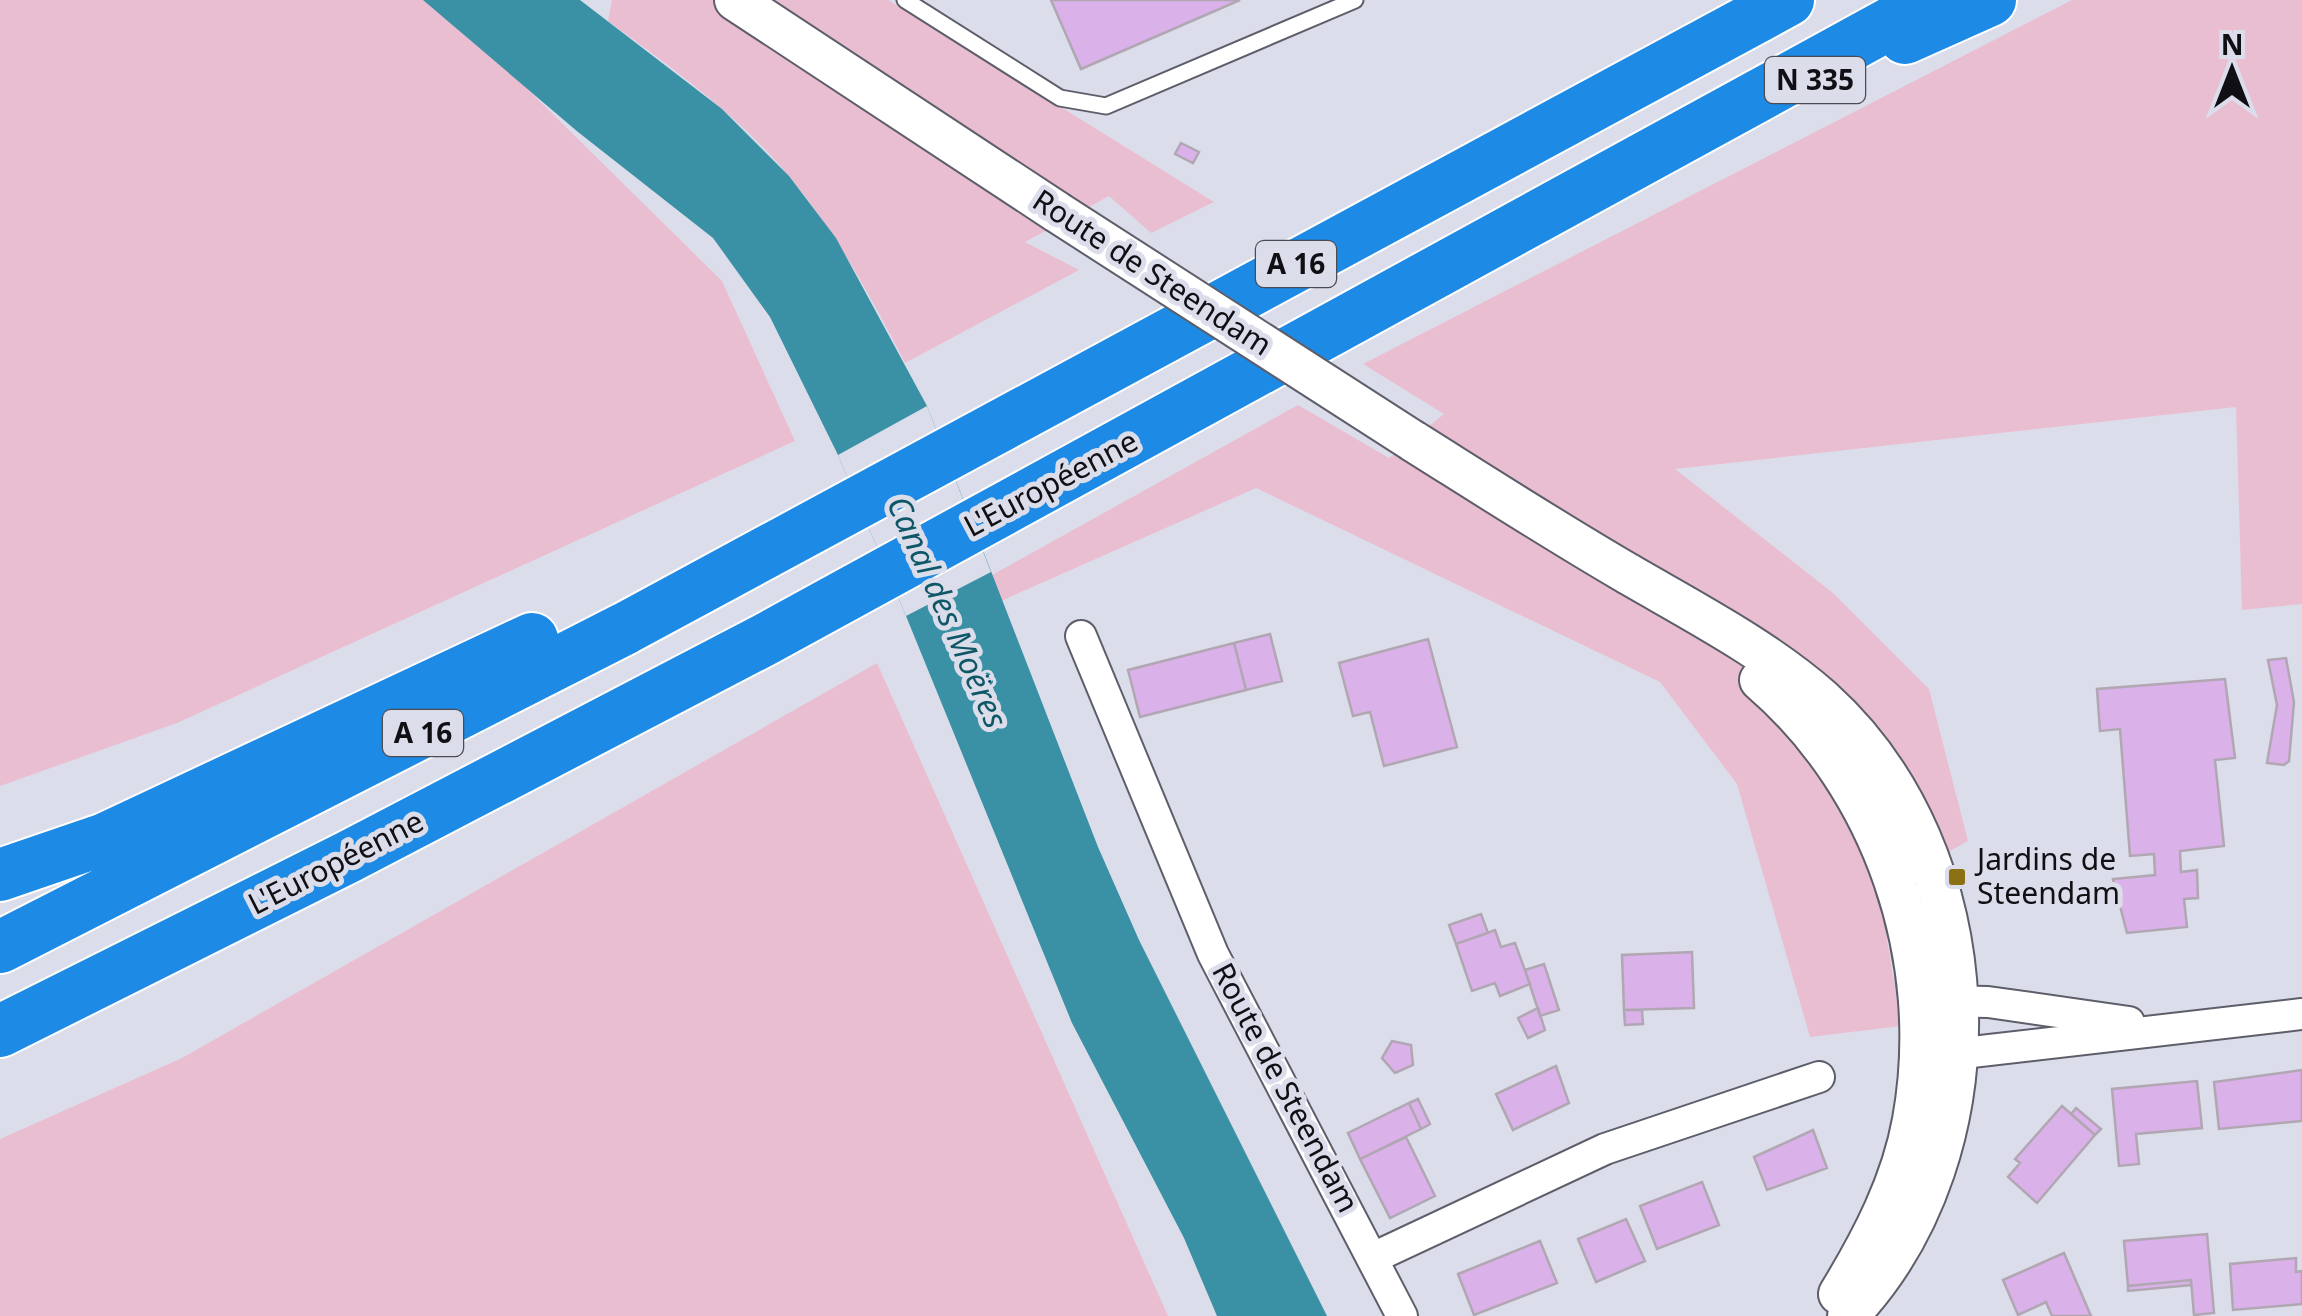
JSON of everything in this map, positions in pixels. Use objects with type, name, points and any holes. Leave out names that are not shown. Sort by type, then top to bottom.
[{"type":"highway","name":"A 16","points":[[0,948],[561,662],[1788,0]]},
{"type":"highway","name":"L'Européenne","points":[[0,1030],[348,857],[988,518],[1933,0]]},
{"type":"highway","name":"N 335","points":[[1641,162],[1990,0]]},
{"type":"highway","points":[[0,875],[106,839],[540,636],[842,509]]},
{"type":"street","name":"Route de Steendam","points":[[735,0],[1412,441],[1746,644],[1820,698],[1851,729],[1882,771],[1917,834],[1944,921],[1938,1001],[1940,1056],[1950,1116],[1921,1202],[1891,1260],[1848,1316]]},
{"type":"street","name":"Route de Steendam","points":[[1081,636],[1206,939],[1402,1316]]},
{"type":"street","points":[[1938,1001],[2120,1022],[2208,1024]]},
{"type":"street","points":[[1940,1056],[2302,1014]]},
{"type":"street","name":"Route de Steendam","points":[[1825,1316],[1875,1230],[1940,1056]]},
{"type":"street","points":[[1375,1258],[1590,1155],[1820,1078]]},
{"type":"lane","points":[[905,0],[1060,98],[1106,106],[1355,0]]},
{"type":"shaded area","points":[[0,0],[437,0],[722,281],[795,441],[177,723],[0,786]]},
{"type":"shaded area","points":[[612,0],[888,0],[1214,202],[1151,233],[1109,196],[1025,242],[1079,270],[905,363],[837,242],[788,175],[725,112],[608,21]]},
{"type":"shaded area","points":[[2072,0],[2302,0],[2302,604],[2242,610],[2236,407],[1675,469],[1833,593],[1929,689],[1968,841],[1879,890],[1901,1026],[1810,1037],[1737,784],[1660,682],[1256,488],[1001,601],[992,575],[1298,405],[1389,458],[1444,414],[1363,364]]},
{"type":"shaded area","points":[[877,663],[1168,1316],[0,1316],[0,1139],[182,1058]]},
{"type":"water","name":"Canal des Moëres","points":[[423,0],[580,0],[722,109],[789,176],[836,238],[927,406],[1098,847],[1139,940],[1327,1316],[1217,1316],[1184,1238],[1072,1023],[838,455],[770,317],[713,238],[578,132]]},
{"type":"pier","points":[[927,406],[991,572],[906,616],[838,455]]},
{"type":"building","points":[[1051,0],[1240,0],[1081,69]]},
{"type":"building","points":[[1181,143],[1199,152],[1193,163],[1175,154]]},
{"type":"building","points":[[1270,634],[1282,681],[1246,690],[1234,643]]},
{"type":"building","points":[[1428,639],[1457,747],[1384,766],[1370,712],[1353,716],[1339,663]]},
{"type":"building","points":[[1234,643],[1246,690],[1140,717],[1128,670]]},
{"type":"building","points":[[2286,658],[2294,702],[2289,761],[2284,765],[2267,763],[2277,705],[2268,660]]},
{"type":"building","points":[[2225,679],[2235,758],[2215,760],[2224,846],[2180,851],[2181,872],[2197,870],[2198,898],[2184,899],[2187,927],[2127,933],[2113,879],[2155,875],[2154,854],[2130,856],[2120,729],[2100,731],[2097,689]]},
{"type":"building","points":[[1481,914],[1488,933],[1456,944],[1449,925]]},
{"type":"building","points":[[1495,930],[1501,947],[1515,943],[1530,984],[1500,996],[1495,983],[1472,991],[1456,944]]},
{"type":"building","points":[[1692,952],[1694,1008],[1624,1010],[1622,955]]},
{"type":"building","points":[[1544,964],[1559,1010],[1540,1016],[1525,970]]},
{"type":"building","points":[[1538,1008],[1545,1030],[1528,1038],[1518,1018]]},
{"type":"building","points":[[1624,1010],[1642,1010],[1643,1024],[1625,1025]]},
{"type":"building","points":[[1392,1041],[1411,1045],[1413,1065],[1395,1073],[1382,1058]]},
{"type":"building","points":[[1556,1066],[1569,1103],[1513,1130],[1496,1094]]},
{"type":"building","points":[[2302,1070],[2302,1121],[2219,1129],[2214,1082]]},
{"type":"building","points":[[2197,1081],[2202,1128],[2136,1134],[2139,1164],[2119,1166],[2112,1089]]},
{"type":"building","points":[[1418,1099],[1430,1124],[1421,1129],[1409,1103]]},
{"type":"building","points":[[1409,1103],[1421,1129],[1360,1159],[1348,1133]]},
{"type":"building","points":[[2062,1106],[2095,1135],[2037,1203],[2008,1177],[2020,1163],[2015,1159]]},
{"type":"building","points":[[2076,1108],[2101,1129],[2095,1135],[2071,1114]]},
{"type":"building","points":[[1813,1130],[1827,1168],[1767,1190],[1754,1157]]},
{"type":"building","points":[[1406,1137],[1435,1196],[1390,1218],[1360,1159]]},
{"type":"building","points":[[1702,1182],[1719,1225],[1657,1249],[1640,1206]]},
{"type":"building","points":[[1626,1219],[1645,1261],[1596,1282],[1578,1239]]},
{"type":"building","points":[[2207,1234],[2214,1313],[2194,1315],[2191,1280],[2128,1286],[2124,1241]]},
{"type":"building","points":[[1540,1241],[1557,1283],[1474,1315],[1458,1274]]},
{"type":"building","points":[[2064,1253],[2091,1316],[2052,1316],[2046,1302],[2018,1315],[2003,1280]]},
{"type":"building","points":[[2296,1258],[2296,1272],[2302,1271],[2302,1304],[2233,1310],[2230,1264]]},
{"type":"building","points":[[2191,1280],[2191,1285],[2128,1291],[2128,1286]]},
{"type":"place","name":"Jardins de Steendam","points":[[1957,877]]}]
